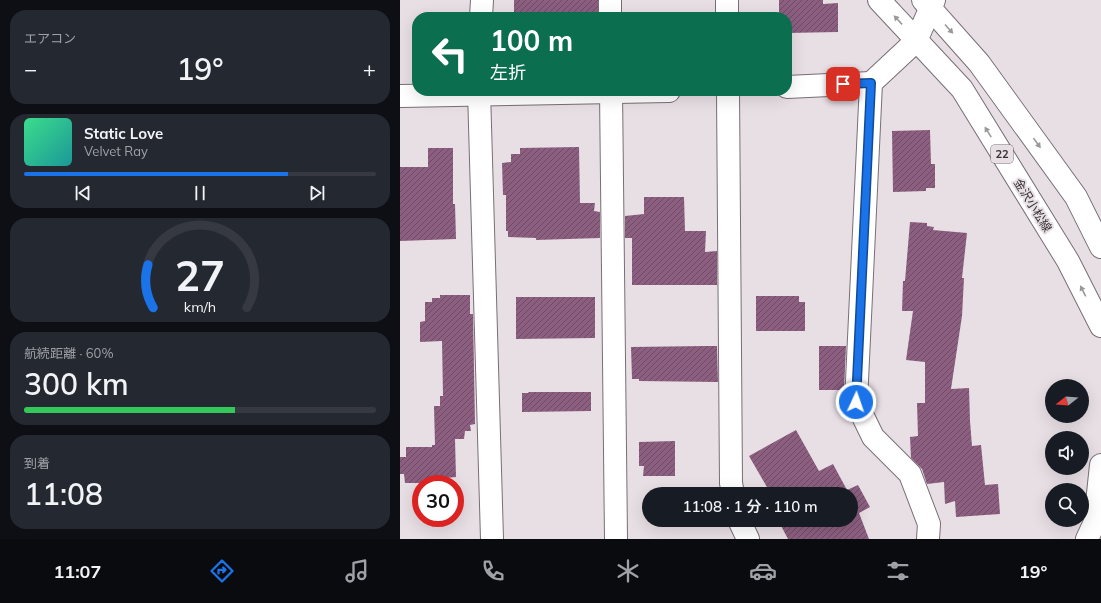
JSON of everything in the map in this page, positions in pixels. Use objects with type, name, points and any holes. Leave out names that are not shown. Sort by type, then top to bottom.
[{"type":"street","points":[[481,12],[482,0]]},
{"type":"street","points":[[610,0],[610,12]]},
{"type":"street","points":[[727,0],[727,12]]},
{"type":"street","name":"金沢小松線","points":[[878,0],[962,89],[1068,261],[1101,326]]},
{"type":"street","points":[[792,87],[871,83],[916,41],[929,3]]},
{"type":"street","points":[[929,3],[979,63],[1076,197],[1101,247]]},
{"type":"street","points":[[871,83],[856,402],[873,437],[910,474],[929,524],[928,539]]},
{"type":"street","points":[[400,96],[412,96]]},
{"type":"street","points":[[479,96],[492,539]]},
{"type":"street","points":[[611,96],[616,539]]},
{"type":"street","points":[[728,96],[732,487]]},
{"type":"street","points":[[1087,539],[1095,522],[1101,466]]},
{"type":"street","points":[[742,527],[748,539]]},
{"type":"building","points":[[514,0],[598,0],[598,12],[514,12]]},
{"type":"building","points":[[779,0],[823,0],[823,4],[838,3],[838,32],[792,33],[792,12],[779,12]]},
{"type":"building","points":[[930,130],[931,164],[935,164],[935,188],[926,188],[926,191],[893,192],[892,131]]},
{"type":"building","points":[[579,147],[580,203],[595,203],[594,211],[600,212],[600,238],[536,240],[536,238],[508,237],[508,231],[506,231],[506,195],[503,195],[502,163],[511,162],[511,154],[520,154],[520,148]]},
{"type":"building","points":[[428,148],[453,148],[453,204],[455,204],[456,239],[400,241],[400,167],[428,167]]},
{"type":"building","points":[[644,197],[684,197],[685,231],[706,231],[705,252],[717,251],[717,285],[632,285],[632,238],[625,238],[625,216],[644,214]]},
{"type":"building","points":[[910,222],[927,223],[927,226],[934,227],[933,230],[967,233],[962,278],[964,278],[962,316],[951,389],[969,388],[972,446],[981,445],[985,485],[998,484],[1000,514],[956,517],[955,501],[945,504],[944,482],[927,484],[922,469],[911,458],[910,437],[918,436],[917,403],[925,403],[925,362],[906,360],[913,311],[902,311],[903,281],[905,281]]},
{"type":"building","points":[[440,295],[470,295],[470,314],[473,314],[475,424],[470,425],[471,431],[465,431],[464,439],[455,439],[456,475],[412,475],[412,483],[405,483],[404,474],[400,474],[400,457],[406,457],[406,447],[432,447],[432,445],[435,445],[434,406],[440,406],[440,396],[443,396],[442,341],[420,342],[420,322],[425,321],[425,302],[432,302],[432,298],[440,298]]},
{"type":"building","points":[[756,296],[799,296],[799,302],[805,302],[805,331],[756,331]]},
{"type":"building","points":[[516,297],[595,297],[595,338],[516,339]]},
{"type":"building","points":[[717,346],[718,382],[639,381],[639,379],[632,379],[631,347]]},
{"type":"building","points":[[819,346],[846,346],[844,390],[819,390]]},
{"type":"building","points":[[591,392],[591,411],[522,412],[522,393]]},
{"type":"building","points":[[796,430],[819,471],[833,464],[845,487],[767,487],[749,456]]},
{"type":"building","points":[[675,441],[675,476],[643,476],[644,466],[639,466],[639,442]]},
{"type":"building","points":[[858,485],[870,507],[859,513],[869,539],[788,539],[782,527],[858,527],[858,487],[854,487]]},
{"type":"route","points":[[843,84],[871,83],[856,402]]}]
